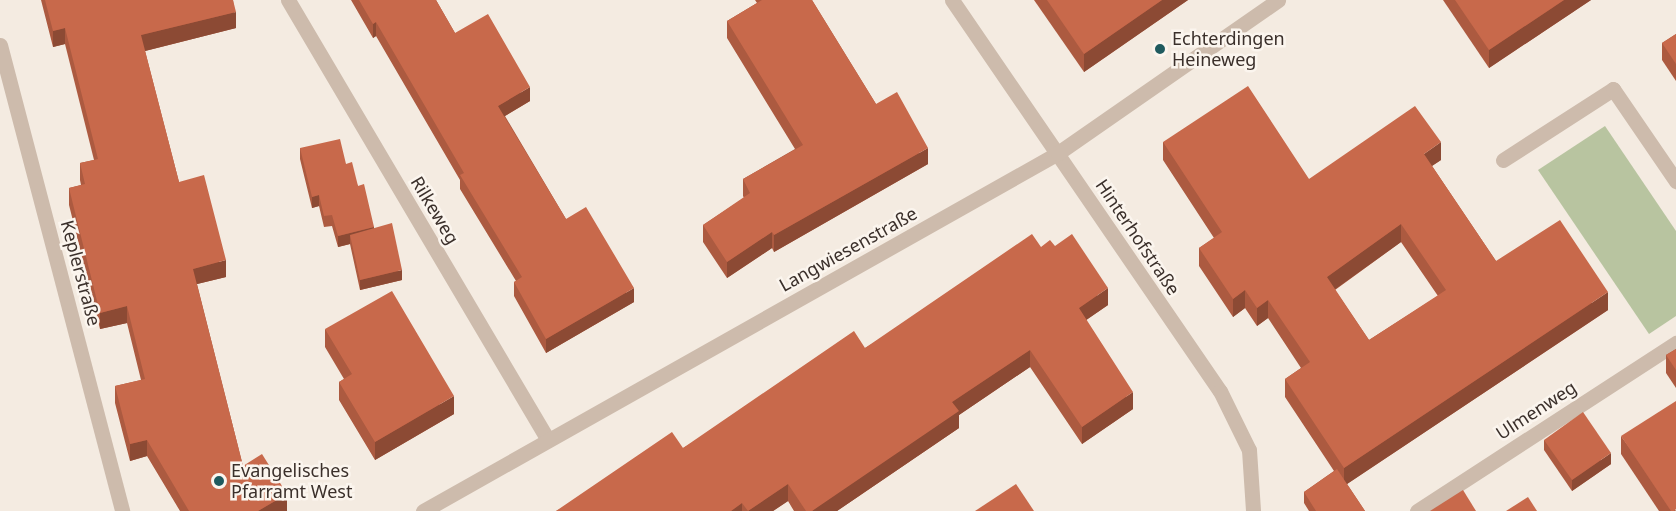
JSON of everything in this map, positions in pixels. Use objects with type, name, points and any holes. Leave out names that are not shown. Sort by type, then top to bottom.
[{"type":"street","name":"Rilkeweg","points":[[288,0],[548,440]]},
{"type":"street","name":"Hinterhofstraße","points":[[952,0],[1220,391],[1249,450],[1253,511]]},
{"type":"street","name":"Langwiesenstraße","points":[[423,511],[1058,153],[1278,0]]},
{"type":"street","name":"Keplerstraße","points":[[0,45],[122,511]]},
{"type":"street","points":[[1503,160],[1613,89],[1676,181]]},
{"type":"street","name":"Ulmenweg","points":[[1417,511],[1676,343]]},
{"type":"green space","points":[[1605,126],[1676,231],[1676,316],[1649,334],[1538,170]]},
{"type":"building","points":[[45,0],[233,0],[236,12],[141,35],[179,182],[204,175],[226,260],[193,269],[243,466],[262,454],[287,494],[258,511],[189,511],[147,440],[130,444],[115,386],[145,379],[127,306],[100,313],[69,188],[85,184],[80,163],[98,159],[65,28],[53,31]]},
{"type":"building","points":[[359,0],[436,0],[455,33],[488,14],[530,87],[498,106],[566,219],[586,207],[634,288],[546,339],[514,282],[522,277],[460,175],[464,173],[376,22],[373,24]]},
{"type":"building","points":[[762,0],[812,0],[876,104],[897,92],[928,148],[774,235],[772,232],[727,262],[703,225],[750,193],[743,179],[803,145],[727,21]]},
{"type":"building","points":[[1047,0],[1162,0],[1084,54]]},
{"type":"building","points":[[1455,0],[1564,0],[1489,50]]},
{"type":"building","points":[[1676,34],[1676,64],[1662,43]]},
{"type":"building","points":[[1248,86],[1309,179],[1415,106],[1441,142],[1424,154],[1496,261],[1560,220],[1608,292],[1344,468],[1285,379],[1310,362],[1268,300],[1257,308],[1245,290],[1233,299],[1199,248],[1222,232],[1163,142]],"holes":[[[1401,224],[1446,290],[1369,340],[1327,277]]]},
{"type":"building","points":[[340,139],[346,164],[352,162],[358,186],[364,184],[374,227],[338,236],[332,215],[324,216],[319,195],[312,197],[300,148]]},
{"type":"building","points":[[392,223],[402,270],[360,280],[350,235]]},
{"type":"building","points":[[1032,234],[1041,247],[1050,240],[1055,246],[1072,234],[1108,288],[1079,308],[1133,392],[1082,427],[1030,350],[952,402],[959,411],[812,511],[806,511],[788,484],[748,511],[742,503],[731,511],[556,511],[672,432],[683,448],[854,331],[865,348]]},
{"type":"building","points":[[392,291],[454,396],[375,442],[339,382],[352,374],[325,329]]},
{"type":"building","points":[[1676,349],[1676,370],[1666,355]]},
{"type":"building","points":[[1676,401],[1676,509],[1671,511],[1621,436]]},
{"type":"building","points":[[1583,412],[1611,453],[1572,480],[1544,440]]},
{"type":"building","points":[[1337,469],[1365,511],[1316,511],[1304,492]]},
{"type":"building","points":[[1016,484],[1034,511],[975,511]]},
{"type":"building","points":[[1463,490],[1476,511],[1430,511]]},
{"type":"building","points":[[1528,497],[1537,511],[1506,511]]},
{"type":"place","name":"Echterdingen Heineweg","points":[[1160,49]]},
{"type":"place","name":"Evangelisches Pfarramt West","points":[[219,481]]}]
